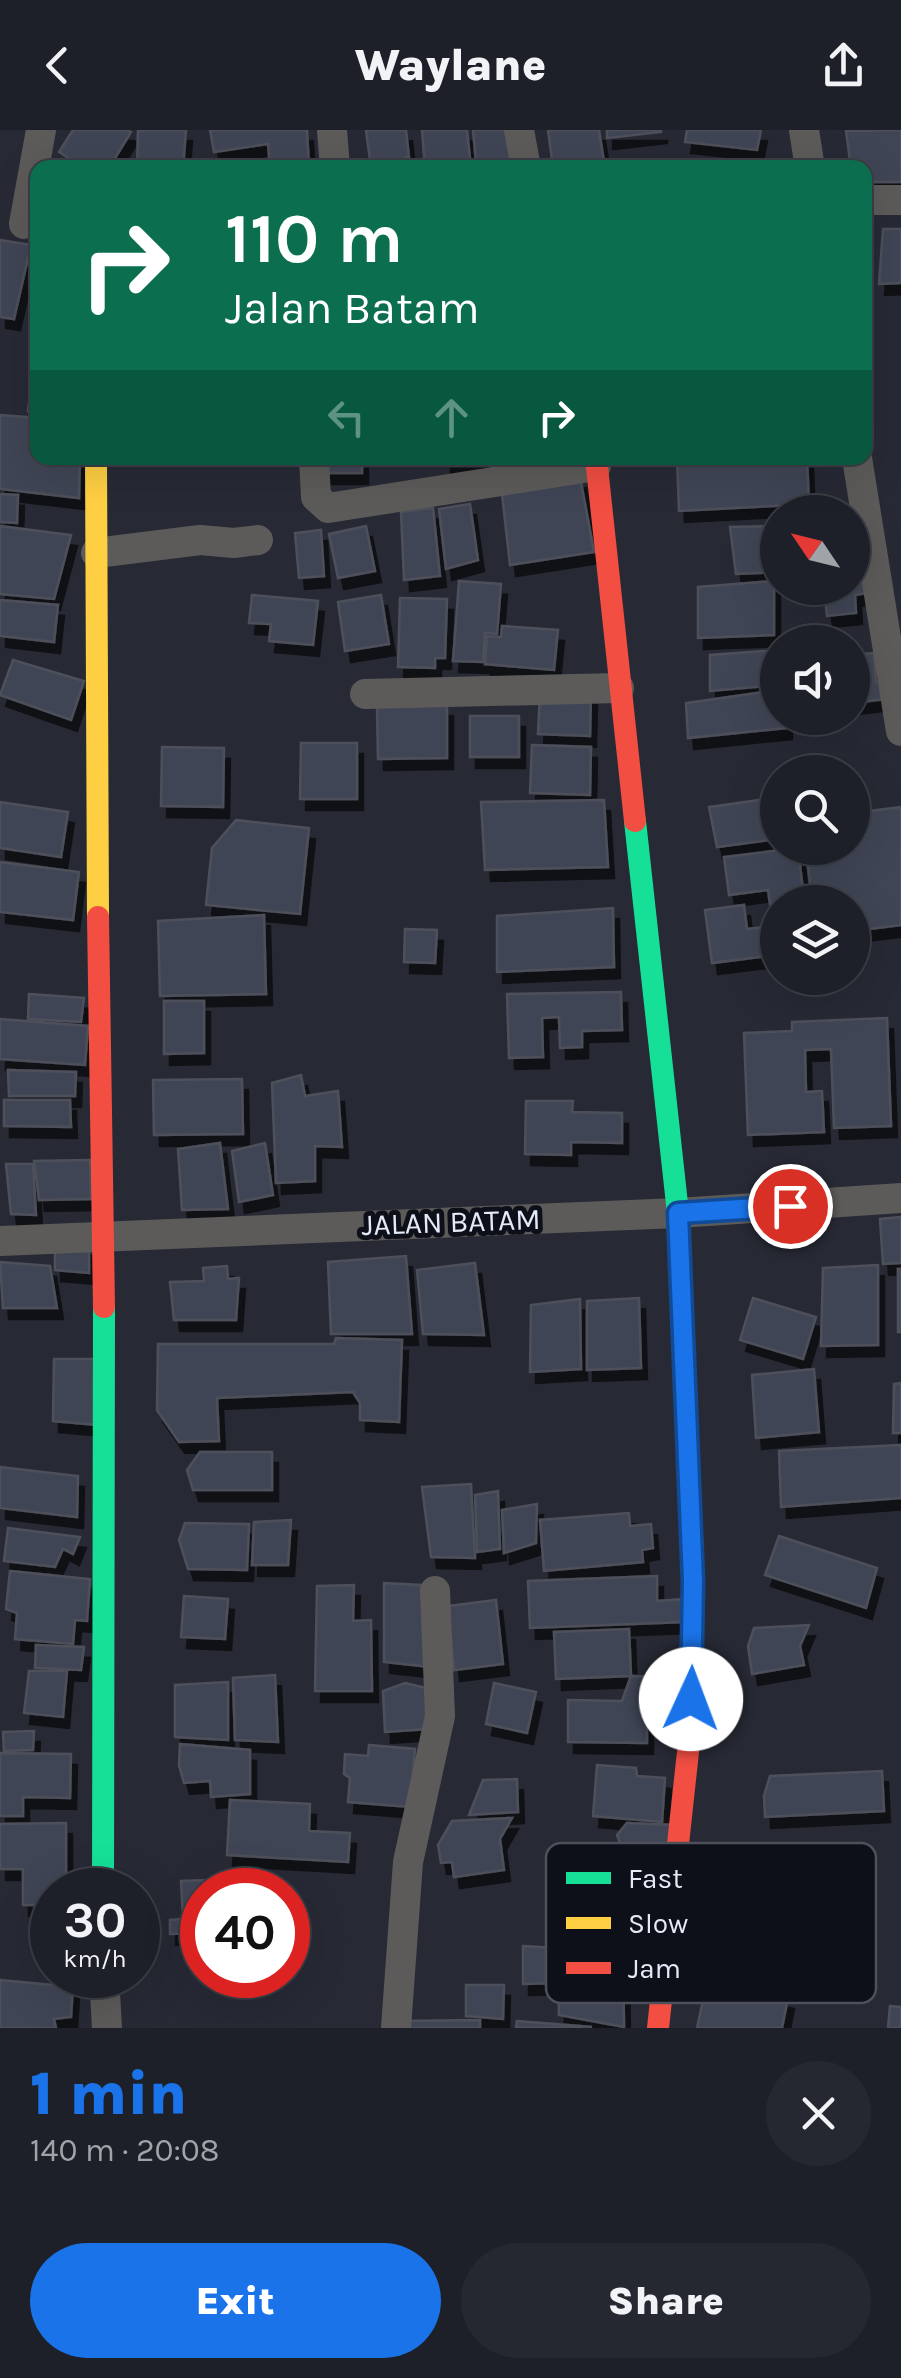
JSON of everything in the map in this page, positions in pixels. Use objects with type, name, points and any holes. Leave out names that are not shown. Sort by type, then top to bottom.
[{"type":"street","points":[[34,160],[41,130]]},
{"type":"street","points":[[332,130],[334,160]]},
{"type":"street","points":[[519,130],[525,160]]},
{"type":"street","points":[[804,130],[809,160]]},
{"type":"street","points":[[20,224],[30,179]]},
{"type":"street","points":[[872,200],[901,200]]},
{"type":"street","points":[[96,465],[104,1237],[102,1868]]},
{"type":"street","points":[[314,465],[316,497],[328,508],[579,465]]},
{"type":"street","points":[[596,465],[678,1213],[693,1581],[693,1672],[678,1843]]},
{"type":"street","points":[[858,465],[901,731]]},
{"type":"street","points":[[96,553],[200,540],[258,540]]},
{"type":"street","points":[[365,694],[620,688]]},
{"type":"street","name":"JALAN BATAM","points":[[0,1241],[678,1213],[901,1198]]},
{"type":"street","points":[[396,2028],[408,1862],[440,1716],[436,1591]]},
{"type":"street","points":[[105,1998],[106,2028]]},
{"type":"street","points":[[658,2028],[661,2003]]},
{"type":"building","points":[[73,130],[131,132],[114,160],[71,160],[59,152]]},
{"type":"building","points":[[138,130],[186,130],[184,160],[137,160]]},
{"type":"building","points":[[210,130],[307,130],[309,160],[269,160],[268,144],[214,152]]},
{"type":"building","points":[[366,130],[406,130],[409,157],[370,160]]},
{"type":"building","points":[[422,130],[467,130],[470,160],[424,160]]},
{"type":"building","points":[[473,130],[515,130],[520,159],[476,160]]},
{"type":"building","points":[[548,130],[599,130],[604,160],[552,160]]},
{"type":"building","points":[[607,130],[661,130],[661,132],[607,138]]},
{"type":"building","points":[[687,130],[761,130],[757,150],[685,142]]},
{"type":"building","points":[[901,130],[901,182],[872,182],[872,160],[850,160],[846,131]]},
{"type":"building","points":[[883,229],[901,229],[901,283],[879,284]]},
{"type":"building","points":[[0,240],[30,245],[14,319],[0,317]]},
{"type":"building","points":[[0,415],[30,417],[30,465],[80,465],[79,498],[0,489]]},
{"type":"building","points":[[323,465],[362,465],[362,473],[323,473]]},
{"type":"building","points":[[677,465],[807,465],[809,495],[760,495],[760,507],[679,511]]},
{"type":"building","points":[[580,477],[594,552],[510,565],[502,494]]},
{"type":"building","points":[[0,494],[18,495],[17,523],[0,522]]},
{"type":"building","points":[[470,504],[478,560],[446,569],[439,509]]},
{"type":"building","points":[[433,508],[440,576],[404,580],[401,512]]},
{"type":"building","points":[[0,526],[71,535],[54,599],[0,594]]},
{"type":"building","points":[[366,526],[375,571],[338,578],[329,534]]},
{"type":"building","points":[[760,526],[760,573],[736,574],[730,527]]},
{"type":"building","points":[[321,530],[324,576],[299,578],[295,533]]},
{"type":"building","points":[[459,581],[501,584],[497,634],[485,633],[483,662],[453,661]]},
{"type":"building","points":[[760,582],[760,605],[774,605],[774,625],[760,625],[760,636],[698,638],[698,587]]},
{"type":"building","points":[[252,595],[318,601],[313,645],[269,641],[271,624],[249,623]]},
{"type":"building","points":[[381,595],[389,644],[345,651],[338,602]]},
{"type":"building","points":[[400,598],[447,599],[445,658],[435,658],[435,668],[398,667]]},
{"type":"building","points":[[0,600],[58,605],[54,642],[0,636]]},
{"type":"building","points":[[826,605],[856,605],[856,613],[827,616]]},
{"type":"building","points":[[502,626],[558,630],[554,670],[485,664],[487,636],[501,637]]},
{"type":"building","points":[[760,651],[760,687],[710,691],[710,655]]},
{"type":"building","points":[[870,653],[874,653],[876,682],[885,681],[887,699],[870,701]]},
{"type":"building","points":[[13,660],[84,681],[71,720],[0,695]]},
{"type":"building","points":[[540,693],[591,694],[590,736],[538,734]]},
{"type":"building","points":[[760,693],[760,731],[688,738],[686,703]]},
{"type":"building","points":[[447,705],[447,758],[378,759],[377,707]]},
{"type":"building","points":[[470,716],[519,716],[519,757],[470,757]]},
{"type":"building","points":[[301,743],[357,743],[357,799],[300,799]]},
{"type":"building","points":[[532,745],[591,747],[590,795],[530,793]]},
{"type":"building","points":[[162,747],[224,748],[223,807],[161,806]]},
{"type":"building","points":[[604,800],[608,867],[485,870],[481,802]]},
{"type":"building","points":[[760,800],[760,841],[717,847],[709,807]]},
{"type":"building","points":[[0,802],[68,812],[61,857],[0,848]]},
{"type":"building","points":[[901,807],[901,925],[870,929],[870,885],[810,885],[808,865],[870,865],[870,811]]},
{"type":"building","points":[[236,820],[309,828],[300,914],[206,905],[212,848]]},
{"type":"building","points":[[760,853],[760,865],[800,865],[802,885],[760,885],[760,891],[729,895],[724,857]]},
{"type":"building","points":[[0,862],[79,872],[73,920],[0,912]]},
{"type":"building","points":[[744,905],[747,929],[760,927],[760,957],[712,963],[705,910]]},
{"type":"building","points":[[613,908],[614,967],[497,972],[497,916]]},
{"type":"building","points":[[264,915],[266,994],[160,996],[158,921]]},
{"type":"building","points":[[405,929],[437,930],[435,963],[404,962]]},
{"type":"building","points":[[621,992],[622,1030],[582,1031],[582,1047],[560,1048],[559,1017],[542,1018],[543,1057],[509,1058],[507,994]]},
{"type":"building","points":[[29,994],[84,998],[81,1022],[28,1019]]},
{"type":"building","points":[[164,1001],[204,1001],[204,1053],[164,1054]]},
{"type":"building","points":[[887,1018],[891,1126],[834,1128],[831,1049],[805,1050],[806,1092],[822,1091],[824,1132],[748,1135],[744,1033],[792,1031],[792,1022]]},
{"type":"building","points":[[0,1019],[88,1026],[85,1065],[0,1059]]},
{"type":"building","points":[[8,1070],[76,1072],[75,1096],[9,1096]]},
{"type":"building","points":[[301,1075],[305,1096],[338,1091],[342,1147],[315,1146],[315,1181],[276,1183],[272,1083]]},
{"type":"building","points":[[242,1079],[243,1134],[154,1135],[153,1080]]},
{"type":"building","points":[[4,1100],[70,1100],[71,1127],[4,1126]]},
{"type":"building","points":[[526,1101],[573,1101],[572,1112],[622,1113],[622,1143],[571,1142],[571,1155],[525,1154]]},
{"type":"building","points":[[220,1143],[228,1209],[182,1210],[178,1149]]},
{"type":"building","points":[[265,1143],[273,1195],[239,1202],[232,1151]]},
{"type":"building","points":[[90,1160],[91,1199],[39,1200],[34,1161]]},
{"type":"building","points":[[6,1164],[33,1164],[36,1215],[11,1214]]},
{"type":"building","points":[[901,1217],[901,1263],[883,1264],[880,1219]]},
{"type":"building","points":[[89,1245],[89,1273],[55,1270],[55,1246]]},
{"type":"building","points":[[406,1256],[412,1334],[331,1334],[328,1262]]},
{"type":"building","points":[[0,1262],[50,1266],[57,1308],[3,1308]]},
{"type":"building","points":[[475,1263],[484,1335],[423,1334],[417,1270]]},
{"type":"building","points":[[878,1265],[878,1345],[821,1346],[823,1268]]},
{"type":"building","points":[[227,1266],[228,1279],[239,1278],[236,1320],[174,1320],[170,1282],[204,1281],[203,1268]]},
{"type":"building","points":[[901,1269],[901,1332],[898,1332]]},
{"type":"building","points":[[639,1298],[641,1368],[587,1370],[587,1301]]},
{"type":"building","points":[[753,1298],[816,1317],[803,1359],[740,1340]]},
{"type":"building","points":[[580,1299],[581,1369],[530,1372],[531,1305]]},
{"type":"building","points":[[336,1338],[402,1340],[399,1422],[360,1420],[360,1403],[353,1392],[217,1398],[219,1441],[179,1442],[157,1410],[158,1344],[334,1344]]},
{"type":"building","points":[[54,1359],[99,1359],[97,1425],[53,1421]]},
{"type":"building","points":[[814,1369],[819,1432],[756,1438],[752,1375]]},
{"type":"building","points":[[901,1383],[901,1433],[893,1433],[894,1384]]},
{"type":"building","points":[[901,1445],[901,1498],[781,1507],[779,1451]]},
{"type":"building","points":[[200,1452],[272,1452],[272,1490],[193,1490],[187,1470]]},
{"type":"building","points":[[0,1467],[78,1476],[77,1517],[0,1508]]},
{"type":"building","points":[[471,1484],[475,1558],[431,1557],[422,1487]]},
{"type":"building","points":[[498,1491],[500,1549],[477,1552],[475,1495]]},
{"type":"building","points":[[537,1504],[536,1543],[504,1553],[502,1510]]},
{"type":"building","points":[[629,1513],[630,1526],[651,1524],[653,1548],[642,1550],[643,1562],[544,1571],[540,1520]]},
{"type":"building","points":[[291,1520],[288,1565],[252,1565],[254,1522]]},
{"type":"building","points":[[185,1523],[249,1524],[247,1570],[188,1569],[179,1540]]},
{"type":"building","points":[[8,1528],[80,1537],[73,1554],[63,1549],[55,1567],[4,1561]]},
{"type":"building","points":[[779,1536],[877,1568],[866,1608],[765,1575]]},
{"type":"building","points":[[10,1571],[90,1579],[87,1621],[75,1620],[73,1644],[15,1639],[17,1613],[6,1609]]},
{"type":"building","points":[[657,1576],[657,1601],[683,1599],[684,1622],[530,1628],[528,1581]]},
{"type":"building","points":[[384,1583],[421,1585],[431,1667],[384,1662]]},
{"type":"building","points":[[354,1585],[353,1621],[371,1620],[372,1691],[315,1691],[317,1586]]},
{"type":"building","points":[[184,1596],[228,1599],[225,1639],[181,1637]]},
{"type":"building","points":[[496,1600],[503,1664],[454,1670],[448,1606]]},
{"type":"building","points":[[809,1625],[800,1646],[804,1665],[752,1674],[748,1646],[754,1628]]},
{"type":"building","points":[[629,1629],[631,1676],[556,1679],[554,1632]]},
{"type":"building","points":[[36,1645],[84,1647],[81,1670],[35,1668]]},
{"type":"building","points":[[29,1671],[67,1671],[63,1717],[24,1713]]},
{"type":"building","points":[[275,1675],[278,1742],[235,1740],[233,1678]]},
{"type":"building","points":[[631,1676],[684,1677],[671,1706],[647,1706],[647,1743],[568,1742],[568,1700],[622,1701]]},
{"type":"building","points":[[228,1682],[228,1740],[175,1737],[175,1685]]},
{"type":"building","points":[[405,1683],[426,1688],[428,1729],[385,1732],[383,1691]]},
{"type":"building","points":[[494,1683],[536,1692],[527,1733],[486,1724]]},
{"type":"building","points":[[34,1731],[33,1750],[4,1751],[3,1732]]},
{"type":"building","points":[[180,1744],[250,1750],[250,1794],[211,1797],[210,1781],[184,1783],[179,1765]]},
{"type":"building","points":[[369,1745],[415,1749],[410,1807],[348,1802],[350,1778],[344,1774],[345,1754],[368,1756]]},
{"type":"building","points":[[0,1753],[71,1754],[70,1798],[23,1797],[23,1816],[0,1816]]},
{"type":"building","points":[[597,1765],[636,1768],[637,1776],[665,1778],[662,1822],[593,1816]]},
{"type":"building","points":[[882,1771],[884,1811],[765,1817],[764,1796],[770,1776]]},
{"type":"building","points":[[517,1779],[518,1812],[469,1815],[483,1780]]},
{"type":"building","points":[[230,1800],[310,1804],[309,1831],[350,1833],[348,1862],[227,1855]]},
{"type":"building","points":[[512,1818],[500,1839],[504,1870],[454,1877],[452,1862],[441,1863],[438,1845],[452,1821]]},
{"type":"building","points":[[66,1823],[66,1868],[30,1868],[30,1905],[23,1905],[23,1869],[0,1869],[0,1824]]},
{"type":"building","points":[[627,1823],[675,1825],[672,1843],[620,1843],[617,1835]]},
{"type":"building","points":[[180,1919],[180,1934],[170,1934],[170,1920]]},
{"type":"building","points":[[523,1946],[546,1947],[546,1983],[523,1984]]},
{"type":"building","points":[[0,1980],[30,1983],[30,1998],[72,1998],[71,2017],[54,2019],[56,2028],[0,2028]]},
{"type":"building","points":[[466,1985],[504,1985],[503,2019],[466,2016]]},
{"type":"building","points":[[559,2003],[624,2003],[624,2027],[559,2015]]},
{"type":"building","points":[[702,2003],[787,2003],[782,2028],[697,2028]]},
{"type":"building","points":[[890,2006],[901,2007],[901,2028],[888,2028]]},
{"type":"building","points":[[480,2020],[480,2028],[398,2028],[398,2021]]},
{"type":"building","points":[[517,2021],[592,2027],[516,2028]]},
{"type":"traffic: fast","points":[[635,821],[678,1213],[693,1600]]},
{"type":"traffic: fast","points":[[103,1868],[104,1307]]},
{"type":"traffic: slow","points":[[96,465],[98,917]]},
{"type":"traffic: jam","points":[[597,465],[635,821]]},
{"type":"traffic: jam","points":[[98,917],[104,1307]]},
{"type":"traffic: jam","points":[[678,1843],[688,1752],[693,1600]]},
{"type":"traffic: jam","points":[[658,2028],[661,2003]]},
{"type":"route","points":[[691,1699],[693,1581],[678,1213],[790,1206]]}]
